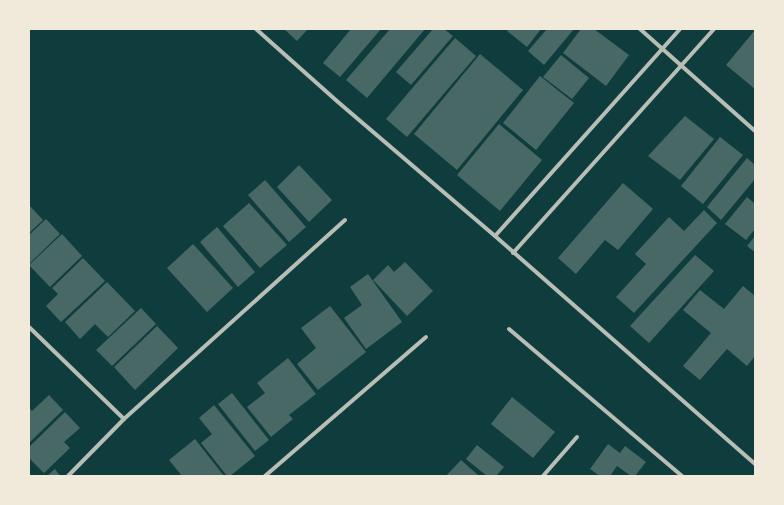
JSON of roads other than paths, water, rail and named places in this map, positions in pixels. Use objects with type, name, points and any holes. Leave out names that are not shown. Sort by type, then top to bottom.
[{"type":"street","points":[[256,29],[755,464]]},
{"type":"street","points":[[640,29],[755,131]]},
{"type":"street","points":[[495,236],[680,29]]},
{"type":"street","points":[[513,253],[714,29]]},
{"type":"street","points":[[68,476],[124,419],[345,220]]},
{"type":"street","points":[[29,327],[124,419]]},
{"type":"street","points":[[509,329],[682,476]]},
{"type":"street","points":[[265,476],[426,337]]},
{"type":"street","points":[[542,476],[577,437]]}]
